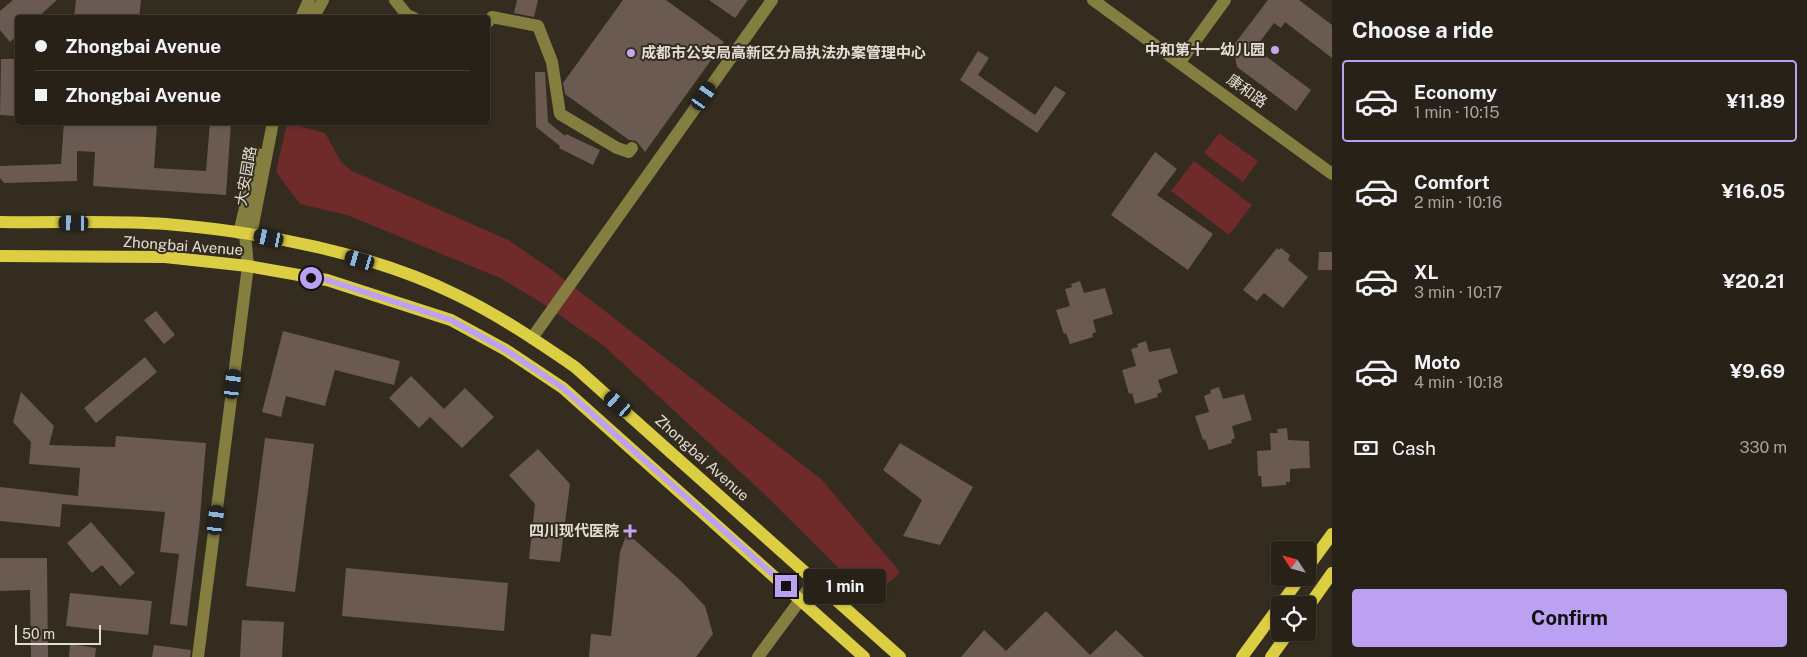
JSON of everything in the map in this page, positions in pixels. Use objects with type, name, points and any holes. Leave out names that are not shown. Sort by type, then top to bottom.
[{"type":"main road","name":"Zhongbai Avenue","points":[[0,222],[166,224],[245,234],[322,249],[421,280],[458,296],[532,338],[575,367],[900,657]]},
{"type":"main road","name":"Zhongbai Avenue","points":[[0,256],[165,257],[248,266],[327,280],[451,320],[506,350],[563,388],[864,657]]},
{"type":"main road","points":[[1316,556],[1332,534]]},
{"type":"main road","points":[[1316,596],[1332,573]]},
{"type":"main road","points":[[1242,657],[1294,586]]},
{"type":"main road","points":[[1271,657],[1283,641]]},
{"type":"street","points":[[302,15],[308,0]]},
{"type":"street","points":[[315,15],[323,0]]},
{"type":"street","points":[[395,0],[406,15]]},
{"type":"street","points":[[532,338],[772,0]]},
{"type":"street","name":"康和路","points":[[1093,0],[1332,174]]},
{"type":"street","points":[[1180,62],[1225,0]]},
{"type":"street","points":[[490,20],[492,17],[538,26],[552,62],[560,114],[617,148],[629,152],[632,148]]},
{"type":"street","points":[[198,657],[248,266],[245,234],[264,125]]},
{"type":"street","name":"大安园路","points":[[245,234],[272,125]]},
{"type":"street","points":[[758,657],[815,580]]},
{"type":"shaded area","points":[[287,125],[295,125],[325,133],[341,162],[352,171],[508,240],[552,270],[821,479],[900,572],[871,600],[762,492],[604,346],[542,303],[500,278],[347,215],[300,204],[276,172]]},
{"type":"shaded area","points":[[1219,133],[1258,161],[1243,182],[1204,153]]},
{"type":"shaded area","points":[[1194,161],[1252,205],[1229,235],[1171,191]]},
{"type":"building","points":[[13,0],[57,0],[40,15],[15,15],[15,38],[10,42],[0,30],[0,11]]},
{"type":"building","points":[[76,0],[141,0],[139,15],[74,15]]},
{"type":"building","points":[[517,0],[538,0],[534,17],[514,13]]},
{"type":"building","points":[[623,0],[666,0],[724,42],[645,152],[636,141],[629,140],[565,94],[563,83]]},
{"type":"building","points":[[709,0],[748,0],[735,18]]},
{"type":"building","points":[[1268,0],[1299,0],[1332,25],[1332,58],[1285,22],[1281,28],[1274,23],[1255,48],[1311,90],[1296,111],[1237,67],[1233,46]]},
{"type":"building","points":[[978,51],[989,58],[978,75],[1035,115],[1055,86],[1066,93],[1037,133],[960,80]]},
{"type":"building","points":[[1,59],[15,59],[15,116],[0,115]]},
{"type":"building","points":[[535,72],[545,72],[548,122],[565,136],[566,134],[600,150],[593,165],[559,148],[560,146],[536,127]]},
{"type":"building","points":[[64,125],[157,125],[154,168],[206,171],[210,125],[231,125],[226,195],[93,186],[95,152],[77,151],[77,181],[4,183],[0,178],[0,166],[61,164]]},
{"type":"building","points":[[1155,152],[1177,169],[1157,195],[1213,234],[1188,270],[1111,215]]},
{"type":"building","points":[[1277,248],[1279,250],[1281,248],[1290,255],[1288,260],[1308,277],[1283,308],[1264,293],[1257,301],[1243,290]]},
{"type":"building","points":[[1319,252],[1332,252],[1332,270],[1318,270]]},
{"type":"building","points":[[1080,281],[1084,293],[1105,288],[1113,314],[1093,320],[1096,332],[1092,334],[1093,337],[1070,344],[1066,333],[1064,334],[1056,310],[1070,306],[1065,289],[1072,287],[1071,284]]},
{"type":"building","points":[[156,311],[175,335],[164,344],[144,320]]},
{"type":"building","points":[[283,331],[400,361],[394,385],[335,370],[325,406],[286,396],[281,417],[262,412]]},
{"type":"building","points":[[1146,341],[1149,352],[1170,348],[1178,373],[1158,380],[1162,392],[1157,394],[1158,397],[1135,404],[1132,393],[1129,394],[1122,370],[1136,366],[1131,349],[1138,347],[1137,344]]},
{"type":"building","points":[[145,357],[157,372],[96,423],[84,408]]},
{"type":"building","points":[[411,376],[444,409],[465,388],[494,417],[462,448],[430,417],[419,428],[389,398]]},
{"type":"building","points":[[1219,387],[1223,399],[1244,394],[1252,420],[1232,426],[1235,438],[1231,440],[1232,443],[1209,450],[1205,439],[1203,440],[1195,416],[1209,412],[1204,396],[1211,393],[1210,390]]},
{"type":"building","points":[[21,392],[54,426],[49,445],[115,447],[116,436],[206,443],[199,529],[187,626],[170,624],[179,554],[160,552],[165,512],[62,504],[60,527],[0,521],[0,487],[78,496],[80,468],[29,464],[31,442],[13,422]]},
{"type":"building","points":[[1287,428],[1288,440],[1309,441],[1310,468],[1290,469],[1290,482],[1286,482],[1286,485],[1262,487],[1261,476],[1258,476],[1257,451],[1271,450],[1270,433],[1278,433],[1277,429]]},
{"type":"building","points":[[265,438],[314,444],[295,592],[246,586]]},
{"type":"building","points":[[900,443],[973,487],[940,545],[903,536],[922,500],[883,470]]},
{"type":"building","points":[[538,449],[570,484],[560,562],[529,559],[535,504],[509,475]]},
{"type":"building","points":[[91,522],[135,573],[120,586],[102,565],[92,573],[67,543]]},
{"type":"building","points":[[627,533],[681,581],[705,606],[713,634],[696,657],[589,657],[591,634],[611,636],[620,552]]},
{"type":"building","points":[[0,558],[47,558],[48,657],[31,657],[30,590],[0,591]]},
{"type":"building","points":[[346,568],[508,583],[504,631],[342,616]]},
{"type":"building","points":[[70,593],[152,601],[148,635],[66,626]]},
{"type":"building","points":[[1046,611],[1090,655],[1116,630],[1144,657],[961,657],[984,630],[1006,651]]},
{"type":"building","points":[[242,620],[284,622],[282,657],[240,657]]},
{"type":"building","points":[[70,644],[96,648],[95,657],[69,657]]},
{"type":"building","points":[[154,645],[191,650],[190,657],[152,657]]},
{"type":"place","name":"中和第十一幼儿园","points":[[1275,50]]},
{"type":"place","name":"成都市公安局高新区分局执法办案管理中心","points":[[631,53]]},
{"type":"place","name":"四川现代医院","points":[[630,531]]},
{"type":"route","points":[[311,278],[327,280],[451,320],[506,350],[563,388],[786,586]]}]
